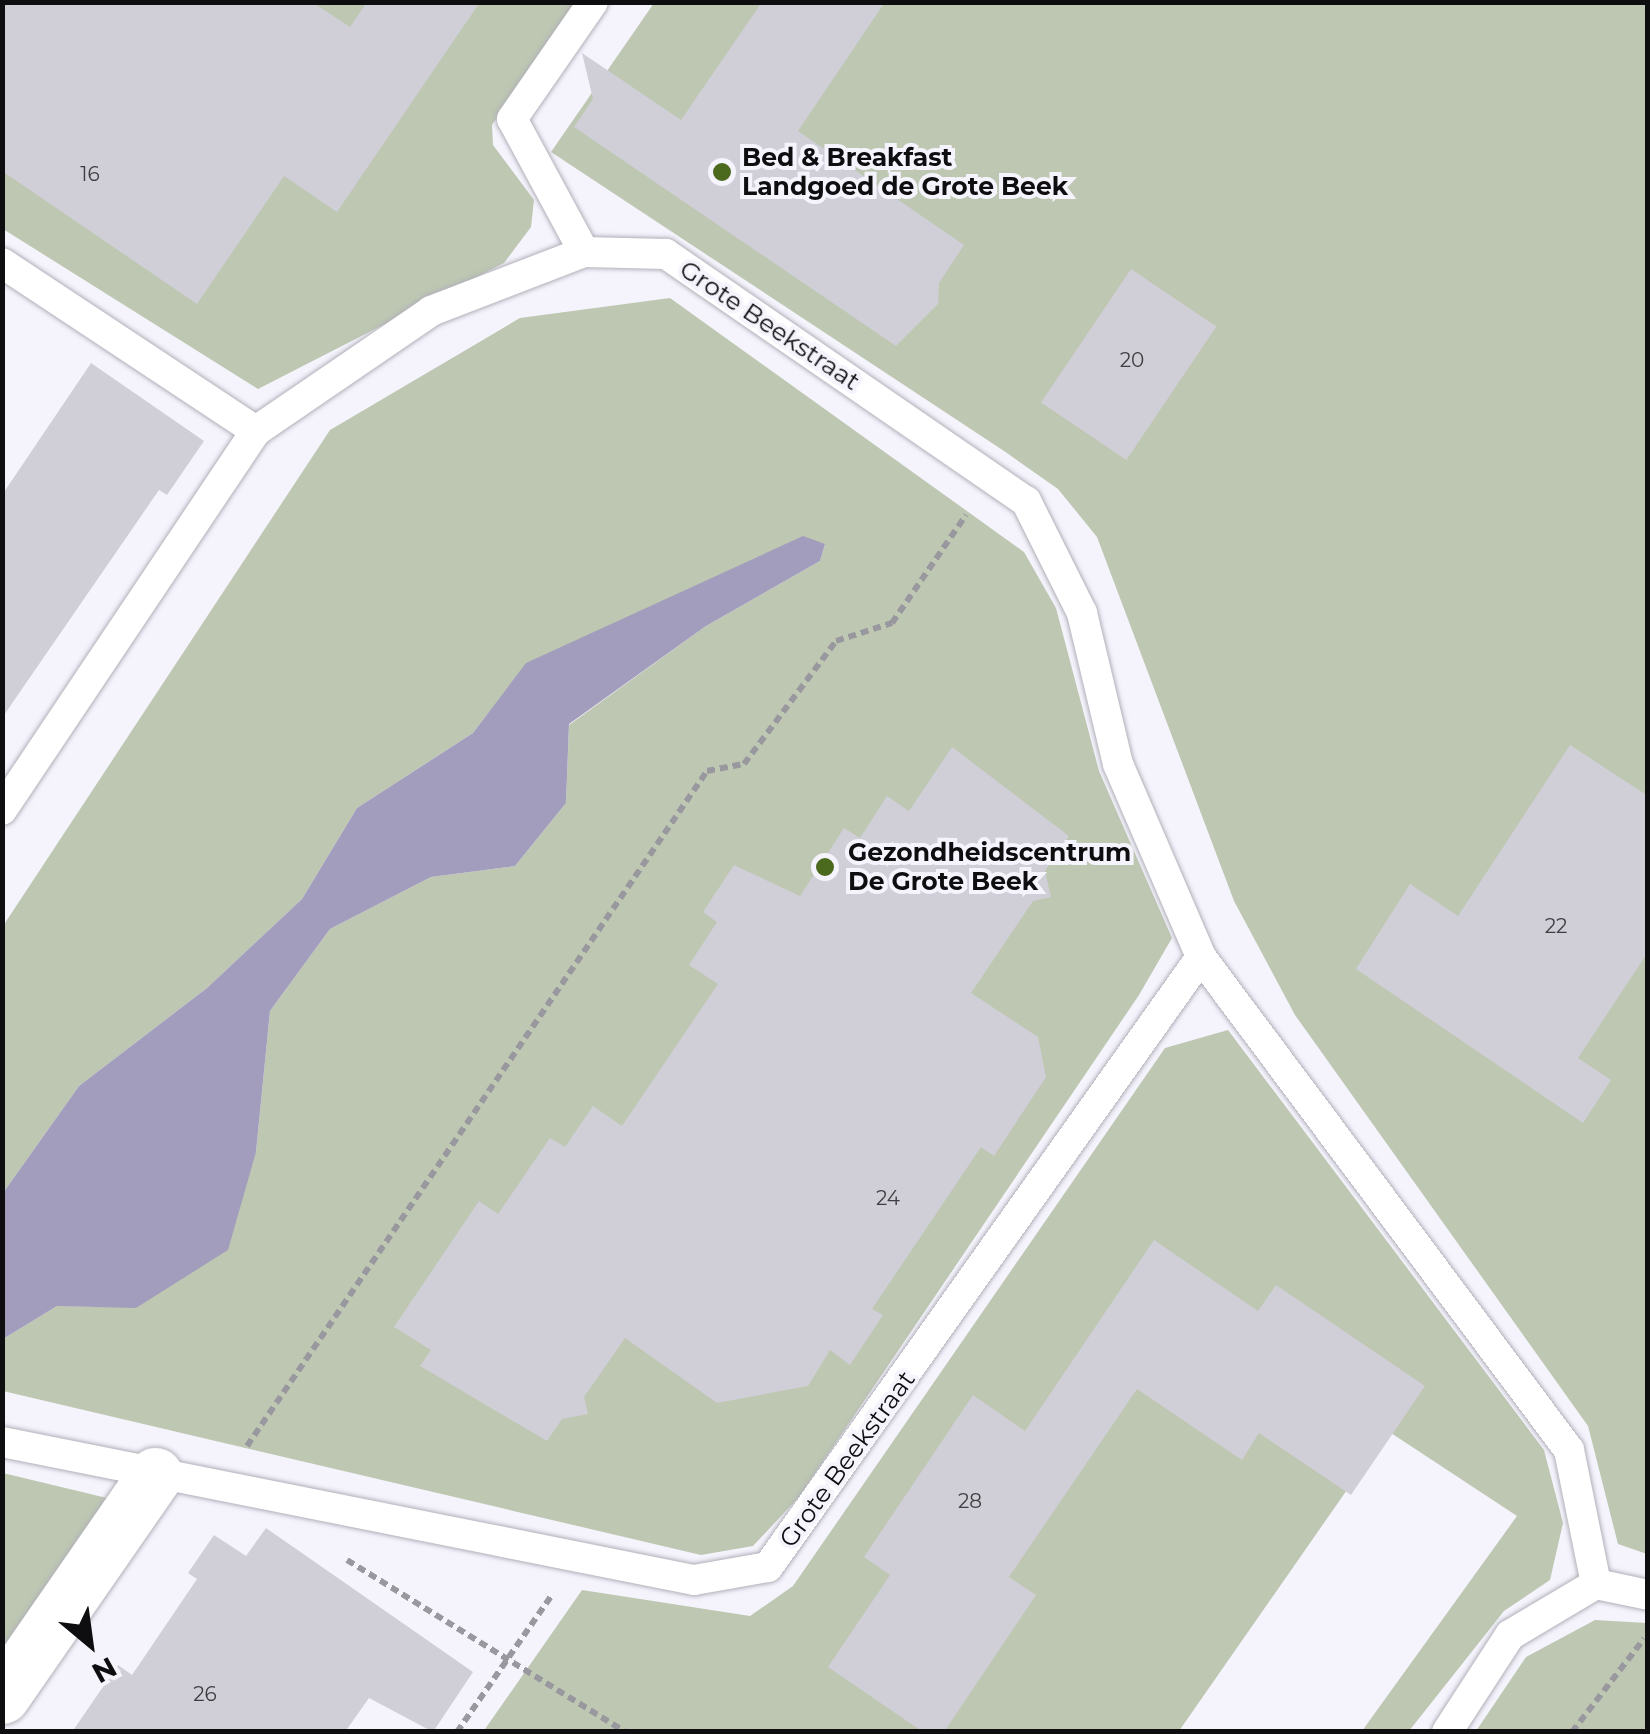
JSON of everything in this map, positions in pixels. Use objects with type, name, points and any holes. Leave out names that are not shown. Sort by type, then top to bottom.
[{"type":"street","points":[[2,1696],[155,1475]]},
{"type":"lane","points":[[584,252],[512,118],[592,2]]},
{"type":"lane","name":"Grote Beekstraat","points":[[2,810],[256,431],[431,311],[584,252],[666,254],[1026,501],[1082,612],[1118,764],[1200,957],[1569,1450],[1596,1584]]},
{"type":"lane","points":[[2,263],[256,431]]},
{"type":"lane","name":"Grote Beekstraat","points":[[2,1442],[694,1580],[768,1567],[1200,957]]},
{"type":"lane","points":[[1447,1732],[1510,1635],[1596,1584],[1648,1595]]},
{"type":"path","points":[[219,1488],[707,771],[744,764],[836,642],[892,623],[992,477]]},
{"type":"path","points":[[339,1556],[510,1654],[625,1732]]},
{"type":"path","points":[[457,1732],[578,1557]]},
{"type":"path","points":[[1572,1732],[1648,1634]]},
{"type":"green space","points":[[2,3],[575,3],[492,125],[493,145],[534,200],[531,227],[504,263],[258,389],[3,229]]},
{"type":"green space","points":[[654,3],[1647,3],[1647,1554],[1618,1544],[1588,1426],[1295,1015],[1234,901],[1097,537],[1058,489],[551,152]]},
{"type":"green space","points":[[670,298],[1024,552],[1056,608],[1099,771],[1172,938],[1139,995],[799,1497],[753,1546],[701,1555],[3,1391],[3,1339],[57,1306],[136,1307],[256,1152],[270,1011],[330,929],[431,877],[515,866],[566,803],[569,725],[706,626],[820,561],[825,544],[527,663],[473,733],[357,808],[302,899],[207,988],[79,1086],[3,1193],[3,926],[330,430],[520,318]]},
{"type":"green space","points":[[1228,1030],[1544,1450],[1563,1523],[1550,1580],[1504,1611],[1409,1731],[1362,1731],[1517,1516],[1388,1431],[1179,1731],[483,1732],[582,1590],[750,1616],[793,1586],[1165,1048]]},
{"type":"green space","points":[[3,1473],[111,1499],[3,1663]]},
{"type":"green space","points":[[1595,1620],[1647,1623],[1647,1731],[1476,1731],[1526,1657]]},
{"type":"shaded area","points":[[803,536],[825,544],[820,561],[706,626],[569,724],[566,803],[515,866],[431,877],[330,929],[270,1011],[256,1152],[228,1250],[136,1308],[57,1306],[3,1339],[3,1193],[79,1086],[207,988],[302,899],[357,808],[473,733],[526,663]]},
{"type":"building","points":[[2,2],[312,2],[350,27],[367,2],[480,2],[337,212],[284,176],[197,304],[2,171]]},
{"type":"building","points":[[762,2],[885,2],[798,131],[964,245],[939,283],[938,304],[896,346],[574,127],[593,99],[582,53],[681,120]]},
{"type":"building","points":[[1131,269],[1216,327],[1126,460],[1041,402]]},
{"type":"building","points":[[91,363],[204,441],[167,495],[159,490],[2,718],[2,495]]},
{"type":"building","points":[[1570,745],[1648,796],[1648,952],[1578,1058],[1611,1080],[1583,1123],[1356,969],[1410,884],[1458,916]]},
{"type":"building","points":[[952,747],[1069,836],[1045,871],[1051,897],[1033,901],[971,993],[1038,1037],[1046,1077],[994,1156],[981,1147],[872,1309],[883,1315],[850,1365],[830,1350],[808,1386],[717,1403],[625,1338],[584,1397],[588,1414],[562,1419],[547,1441],[420,1366],[431,1350],[394,1327],[479,1201],[498,1214],[550,1138],[565,1147],[593,1106],[622,1126],[718,984],[689,965],[717,922],[703,912],[734,865],[800,896],[844,828],[860,838],[887,796],[909,811]]},
{"type":"building","points":[[1154,1240],[1258,1311],[1276,1285],[1425,1386],[1351,1495],[1259,1433],[1242,1460],[1137,1389],[1009,1577],[1036,1595],[944,1732],[923,1732],[828,1667],[890,1575],[864,1557],[973,1395],[1025,1431]]},
{"type":"building","points":[[266,1528],[473,1672],[433,1732],[369,1698],[345,1732],[72,1732],[118,1665],[132,1675],[197,1579],[188,1573],[214,1535],[246,1556]]},
{"type":"place","name":"Bed & Breakfast Landgoed de Grote Beek","points":[[722,172]]},
{"type":"place","name":"Gezondheidscentrum De Grote Beek","points":[[825,867]]}]
